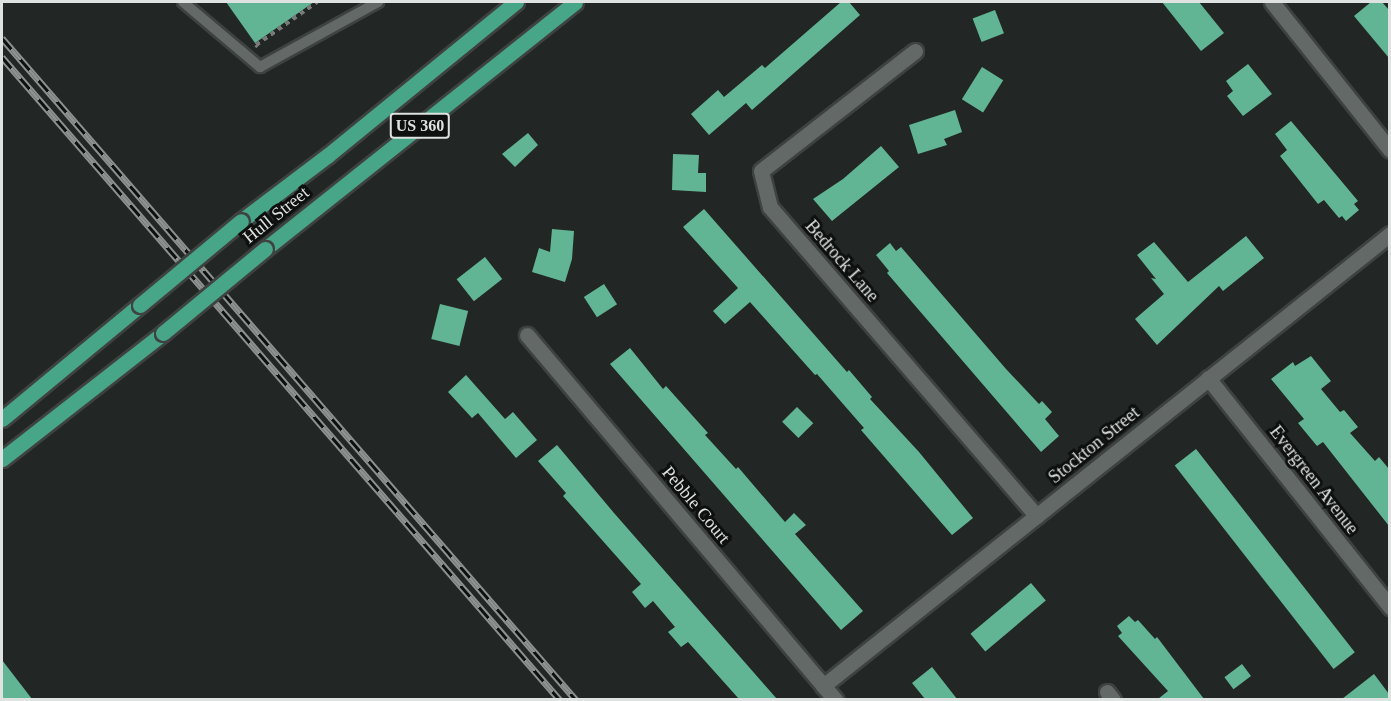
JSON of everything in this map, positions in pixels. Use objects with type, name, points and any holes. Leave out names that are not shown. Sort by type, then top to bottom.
[{"type":"main road","name":"Hull Street","points":[[2,419],[242,221],[372,120],[516,2]]},
{"type":"main road","name":"Hull Street","points":[[2,459],[163,333],[575,2]]},
{"type":"street","points":[[1272,2],[1389,150]]},
{"type":"street","name":"Bedrock Lane","points":[[915,51],[761,171],[770,207],[1037,516]]},
{"type":"street","name":"Stockton Street","points":[[823,686],[1389,234]]},
{"type":"street","name":"Pebble Court","points":[[526,335],[835,699]]},
{"type":"street","name":"Evergreen Avenue","points":[[1208,378],[1389,607]]},
{"type":"lane","points":[[183,2],[260,67],[378,2]]},
{"type":"path","points":[[256,45],[317,2]]},
{"type":"building","points":[[226,2],[314,2],[255,43]]},
{"type":"building","points":[[841,2],[849,2],[860,15],[752,110],[746,103],[709,135],[691,114],[718,90],[724,97],[762,65],[765,68]]},
{"type":"building","points":[[1162,2],[1199,2],[1224,33],[1201,51]]},
{"type":"building","points":[[1371,2],[1382,2],[1389,10],[1389,58],[1354,16]]},
{"type":"building","points":[[995,10],[1004,33],[982,42],[973,19]]},
{"type":"building","points":[[1248,64],[1272,94],[1243,116],[1227,96],[1233,91],[1226,81]]},
{"type":"building","points":[[982,67],[1003,80],[983,112],[962,99]]},
{"type":"building","points":[[955,110],[962,132],[944,139],[947,145],[918,154],[909,125]]},
{"type":"building","points":[[1291,121],[1358,201],[1354,204],[1359,210],[1346,221],[1342,216],[1339,218],[1324,200],[1318,204],[1280,156],[1287,150],[1275,134]]},
{"type":"building","points":[[528,133],[538,145],[515,167],[502,154]]},
{"type":"building","points":[[881,146],[899,167],[832,221],[813,199],[843,179]]},
{"type":"building","points":[[673,154],[699,155],[698,173],[706,173],[706,192],[672,190]]},
{"type":"building","points":[[704,209],[847,372],[849,370],[872,397],[870,399],[919,452],[973,518],[952,535],[861,430],[864,428],[750,302],[725,324],[713,311],[738,288],[683,227]]},
{"type":"building","points":[[552,229],[574,231],[572,259],[565,282],[532,272],[539,248],[550,252]]},
{"type":"building","points":[[1246,236],[1264,258],[1223,291],[1219,286],[1157,345],[1135,319],[1164,294],[1151,278],[1156,279],[1137,255],[1154,242],[1188,282]]},
{"type":"building","points":[[890,243],[896,251],[901,247],[1006,369],[1039,404],[1042,401],[1052,412],[1045,419],[1059,436],[1041,452],[887,273],[889,271],[876,255]]},
{"type":"building","points":[[485,257],[502,279],[474,301],[457,279]]},
{"type":"building","points":[[604,284],[617,304],[597,317],[584,297]]},
{"type":"building","points":[[440,304],[468,311],[459,346],[431,339]]},
{"type":"building","points":[[630,348],[663,389],[666,386],[708,433],[705,435],[736,469],[738,467],[785,522],[794,513],[806,525],[795,534],[863,611],[841,630],[610,364]]},
{"type":"building","points":[[1311,356],[1331,381],[1321,389],[1340,412],[1344,410],[1358,427],[1350,433],[1375,461],[1379,457],[1389,469],[1389,526],[1323,442],[1317,446],[1298,423],[1304,419],[1271,379],[1293,362],[1295,366]]},
{"type":"building","points":[[466,375],[505,419],[513,412],[537,440],[516,458],[478,413],[472,418],[448,392]]},
{"type":"building","points":[[797,407],[813,423],[798,438],[782,422]]},
{"type":"building","points":[[557,445],[777,699],[739,699],[688,642],[681,647],[668,632],[675,627],[653,601],[645,608],[632,592],[641,584],[563,496],[566,493],[538,461]]},
{"type":"building","points":[[1196,449],[1355,652],[1334,669],[1175,466]]},
{"type":"building","points":[[1031,583],[1046,601],[985,651],[970,634]]},
{"type":"building","points":[[1129,616],[1135,622],[1138,620],[1155,639],[1157,637],[1204,699],[1158,699],[1168,691],[1118,636],[1122,633],[1117,626]]},
{"type":"building","points":[[2,660],[32,699],[2,699]]},
{"type":"building","points":[[1242,664],[1251,676],[1233,689],[1224,677]]},
{"type":"building","points":[[932,667],[957,699],[925,699],[912,683]]},
{"type":"building","points":[[1374,674],[1389,694],[1389,699],[1342,699]]},
{"type":"railway","points":[[2,38],[576,700]]},
{"type":"railway","points":[[2,57],[560,700]]}]
